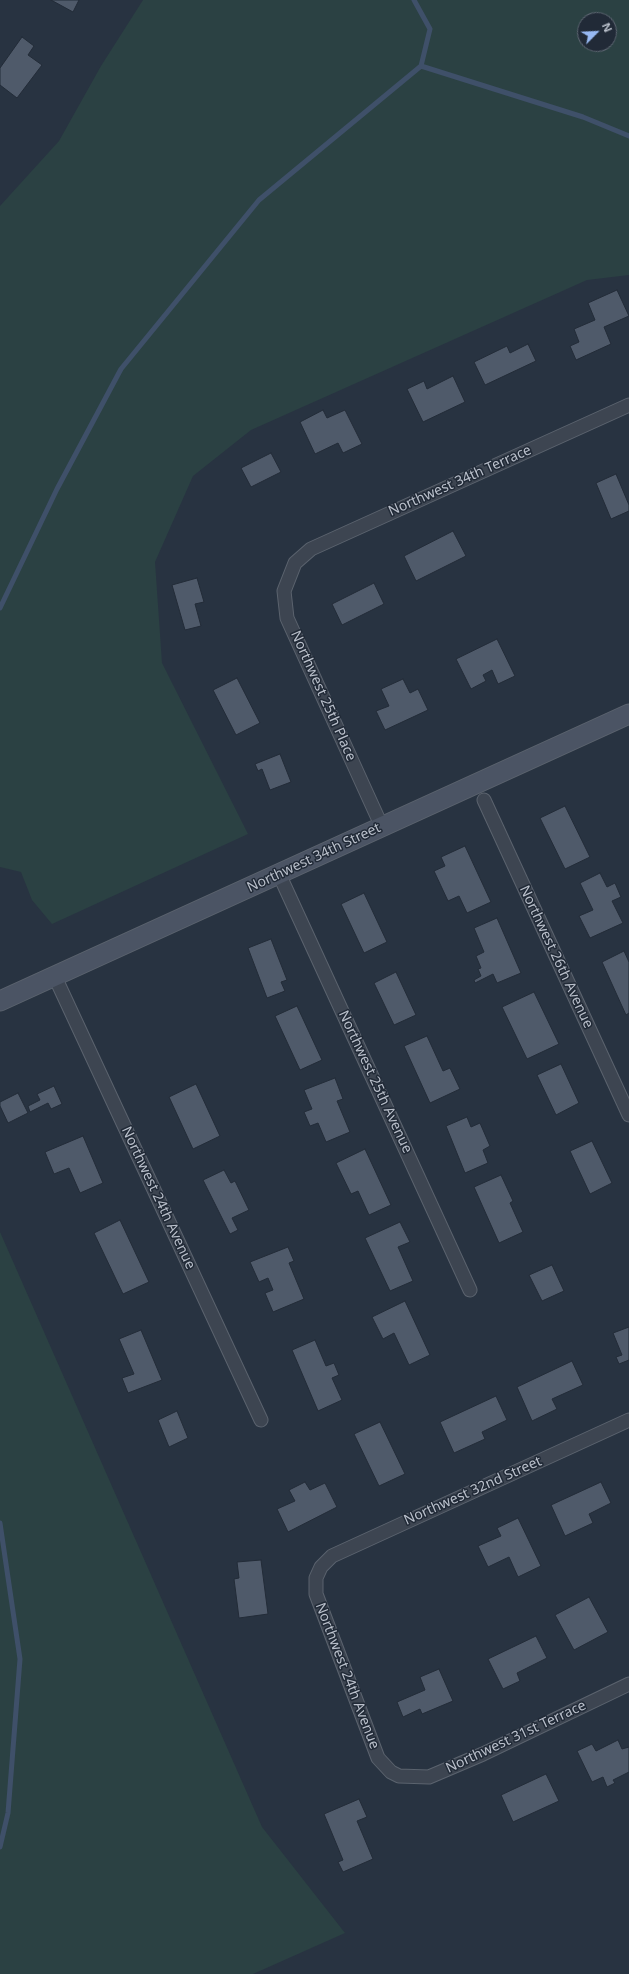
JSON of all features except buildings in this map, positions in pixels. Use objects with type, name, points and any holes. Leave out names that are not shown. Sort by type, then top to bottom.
[{"type":"main road","name":"Northwest 34th Street","points":[[0,1001],[629,714]]},
{"type":"street","name":"Northwest 34th Terrace","points":[[295,563],[311,549],[425,496],[629,405]]},
{"type":"street","name":"Northwest 25th Place","points":[[295,563],[284,592],[287,618],[382,827]]},
{"type":"street","name":"Northwest 26th Avenue","points":[[484,800],[629,1115]]},
{"type":"street","name":"Northwest 25th Avenue","points":[[279,874],[470,1290]]},
{"type":"street","name":"Northwest 24th Avenue","points":[[55,977],[261,1420]]},
{"type":"street","name":"Northwest 32nd Street","points":[[321,1567],[332,1556],[629,1420]]},
{"type":"street","name":"Northwest 24th Avenue","points":[[321,1567],[316,1578],[316,1594],[378,1758],[391,1772],[399,1776]]},
{"type":"street","name":"Northwest 31st Terrace","points":[[399,1776],[429,1777],[483,1754],[629,1684]]},
{"type":"green space","points":[[143,0],[629,0],[629,275],[587,280],[251,430],[193,476],[155,562],[162,663],[248,834],[52,924],[32,900],[21,872],[0,867],[0,206],[59,141],[101,66]]},
{"type":"green space","points":[[0,1232],[262,1827],[345,1933],[253,1974],[0,1974]]},
{"type":"waterway","points":[[414,0],[430,29],[421,66]]},
{"type":"waterway","points":[[0,608],[57,489],[121,369],[259,200],[421,66],[583,117],[629,136]]},
{"type":"waterway","points":[[0,1523],[20,1659],[8,1813],[0,1847]]}]
